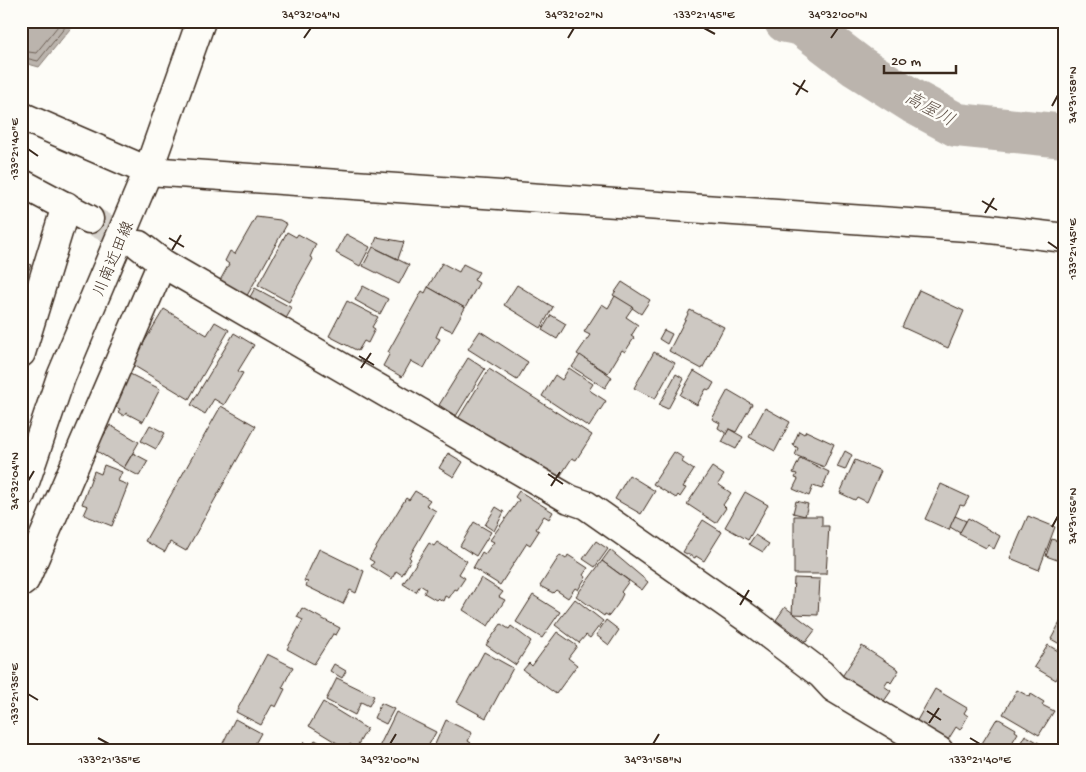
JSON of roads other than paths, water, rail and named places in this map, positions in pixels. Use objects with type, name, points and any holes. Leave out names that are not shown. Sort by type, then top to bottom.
[{"type":"street","name":"川南近田線","points":[[21,494],[61,377],[148,171],[202,21]]},
{"type":"street","points":[[21,116],[148,171],[962,227],[1065,238]]},
{"type":"street","points":[[21,182],[89,219]]},
{"type":"street","points":[[21,353],[66,206]]},
{"type":"street","points":[[139,245],[162,263],[569,499],[586,505],[750,620],[820,674],[834,688],[939,751]]},
{"type":"street","points":[[21,583],[25,580],[162,263]]},
{"type":"water","points":[[21,21],[84,21],[70,29],[39,67],[21,62]]},
{"type":"water","points":[[102,21],[184,21],[182,28],[145,28]]},
{"type":"waterway","name":"高屋川","points":[[786,21],[802,24],[857,66],[914,102],[957,125],[1065,136]]},
{"type":"tunnel","points":[[89,219],[139,245]]}]
